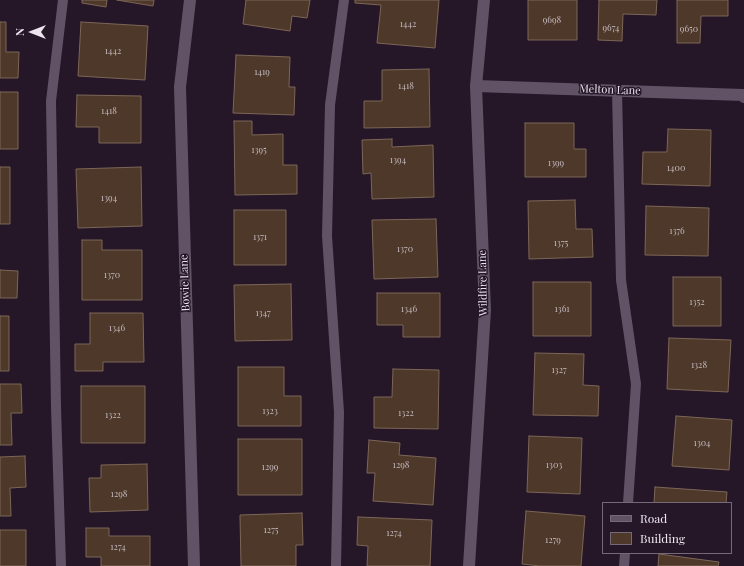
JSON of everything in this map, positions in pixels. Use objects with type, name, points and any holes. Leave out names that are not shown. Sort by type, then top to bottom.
[{"type":"street","name":"Bowie Lane","points":[[190,0],[180,87],[194,566]]},
{"type":"street","name":"Wildfire Lane","points":[[469,566],[485,310],[476,86],[484,0]]},
{"type":"street","name":"Melton Lane","points":[[476,86],[617,90],[744,96]]},
{"type":"lane","points":[[61,566],[56,407],[51,101],[63,0]]},
{"type":"lane","points":[[336,566],[338,412],[327,236],[330,105],[344,0]]},
{"type":"lane","points":[[617,90],[621,280],[636,384],[628,502]]},
{"type":"lane","points":[[624,566],[625,554]]},
{"type":"building","points":[[82,0],[107,0],[106,7],[82,3]]},
{"type":"building","points":[[117,0],[154,0],[153,6]]},
{"type":"building","points":[[246,0],[310,0],[307,18],[292,16],[290,31],[243,24]]},
{"type":"building","points":[[355,0],[439,0],[435,48],[377,43],[381,5],[355,3]]},
{"type":"building","points":[[528,0],[577,0],[577,40],[528,40]]},
{"type":"building","points":[[599,0],[657,0],[656,15],[623,14],[622,41],[598,40]]},
{"type":"building","points":[[677,0],[728,0],[728,16],[701,16],[700,43],[677,43]]},
{"type":"building","points":[[0,22],[6,22],[6,52],[19,52],[18,78],[0,78]]},
{"type":"building","points":[[81,22],[148,26],[145,80],[78,76]]},
{"type":"building","points":[[236,55],[290,57],[289,87],[295,87],[294,115],[233,113]]},
{"type":"building","points":[[429,69],[430,127],[364,128],[364,101],[382,101],[382,70]]},
{"type":"building","points":[[0,92],[18,92],[18,149],[0,149]]},
{"type":"building","points":[[77,95],[141,96],[141,143],[99,143],[99,127],[76,127]]},
{"type":"building","points":[[234,121],[252,121],[252,135],[283,134],[283,165],[297,165],[297,194],[235,195]]},
{"type":"building","points":[[525,123],[574,123],[574,149],[586,149],[586,177],[525,177]]},
{"type":"building","points":[[668,129],[711,130],[710,186],[642,184],[643,152],[667,152]]},
{"type":"building","points":[[392,139],[392,147],[433,145],[434,197],[372,199],[371,173],[363,174],[362,140]]},
{"type":"building","points":[[0,167],[10,167],[10,224],[0,224]]},
{"type":"building","points":[[141,167],[142,226],[78,228],[76,169]]},
{"type":"building","points":[[575,200],[576,229],[592,229],[593,257],[529,259],[528,201]]},
{"type":"building","points":[[646,206],[709,208],[708,256],[645,255]]},
{"type":"building","points":[[234,210],[286,210],[286,265],[234,265]]},
{"type":"building","points":[[436,219],[438,277],[374,279],[372,220]]},
{"type":"building","points":[[82,240],[102,240],[102,250],[142,250],[142,300],[82,300]]},
{"type":"building","points":[[0,270],[18,271],[17,298],[0,298]]},
{"type":"building","points":[[673,277],[721,277],[721,326],[673,326]]},
{"type":"building","points":[[533,282],[591,282],[591,336],[533,336]]},
{"type":"building","points":[[291,284],[292,340],[235,341],[234,285]]},
{"type":"building","points":[[377,293],[440,293],[440,337],[403,337],[403,325],[377,325]]},
{"type":"building","points":[[90,313],[143,313],[144,362],[103,362],[103,371],[75,371],[75,344],[90,344]]},
{"type":"building","points":[[0,316],[9,316],[9,371],[0,371]]},
{"type":"building","points":[[669,338],[731,340],[728,392],[667,389]]},
{"type":"building","points":[[535,353],[584,354],[583,385],[599,386],[598,416],[533,415]]},
{"type":"building","points":[[238,367],[284,367],[284,396],[301,396],[301,426],[238,426]]},
{"type":"building","points":[[393,369],[439,370],[438,429],[374,428],[374,397],[392,397]]},
{"type":"building","points":[[0,384],[21,384],[22,413],[11,413],[12,445],[0,445]]},
{"type":"building","points":[[81,386],[145,386],[145,443],[81,443]]},
{"type":"building","points":[[676,416],[732,420],[729,470],[672,466]]},
{"type":"building","points":[[529,436],[582,438],[580,494],[527,492]]},
{"type":"building","points":[[238,439],[302,439],[302,495],[238,495]]},
{"type":"building","points":[[369,440],[400,443],[399,455],[436,458],[433,505],[373,501],[375,473],[367,473]]},
{"type":"building","points":[[25,456],[26,487],[10,488],[11,516],[0,516],[0,457]]},
{"type":"building","points":[[147,464],[148,510],[90,512],[89,478],[101,478],[101,465]]},
{"type":"building","points":[[655,487],[727,492],[726,502],[654,502]]},
{"type":"building","points":[[526,511],[585,516],[581,566],[540,566],[522,564]]},
{"type":"building","points":[[302,513],[303,545],[296,545],[296,566],[241,566],[240,515]]},
{"type":"building","points":[[358,517],[432,520],[430,566],[367,566],[368,546],[357,545]]},
{"type":"building","points":[[86,528],[109,528],[109,536],[150,536],[150,566],[101,566],[101,557],[86,557]]},
{"type":"building","points":[[0,530],[26,530],[26,566],[0,566]]},
{"type":"building","points":[[659,554],[719,562],[718,566],[658,566]]}]
